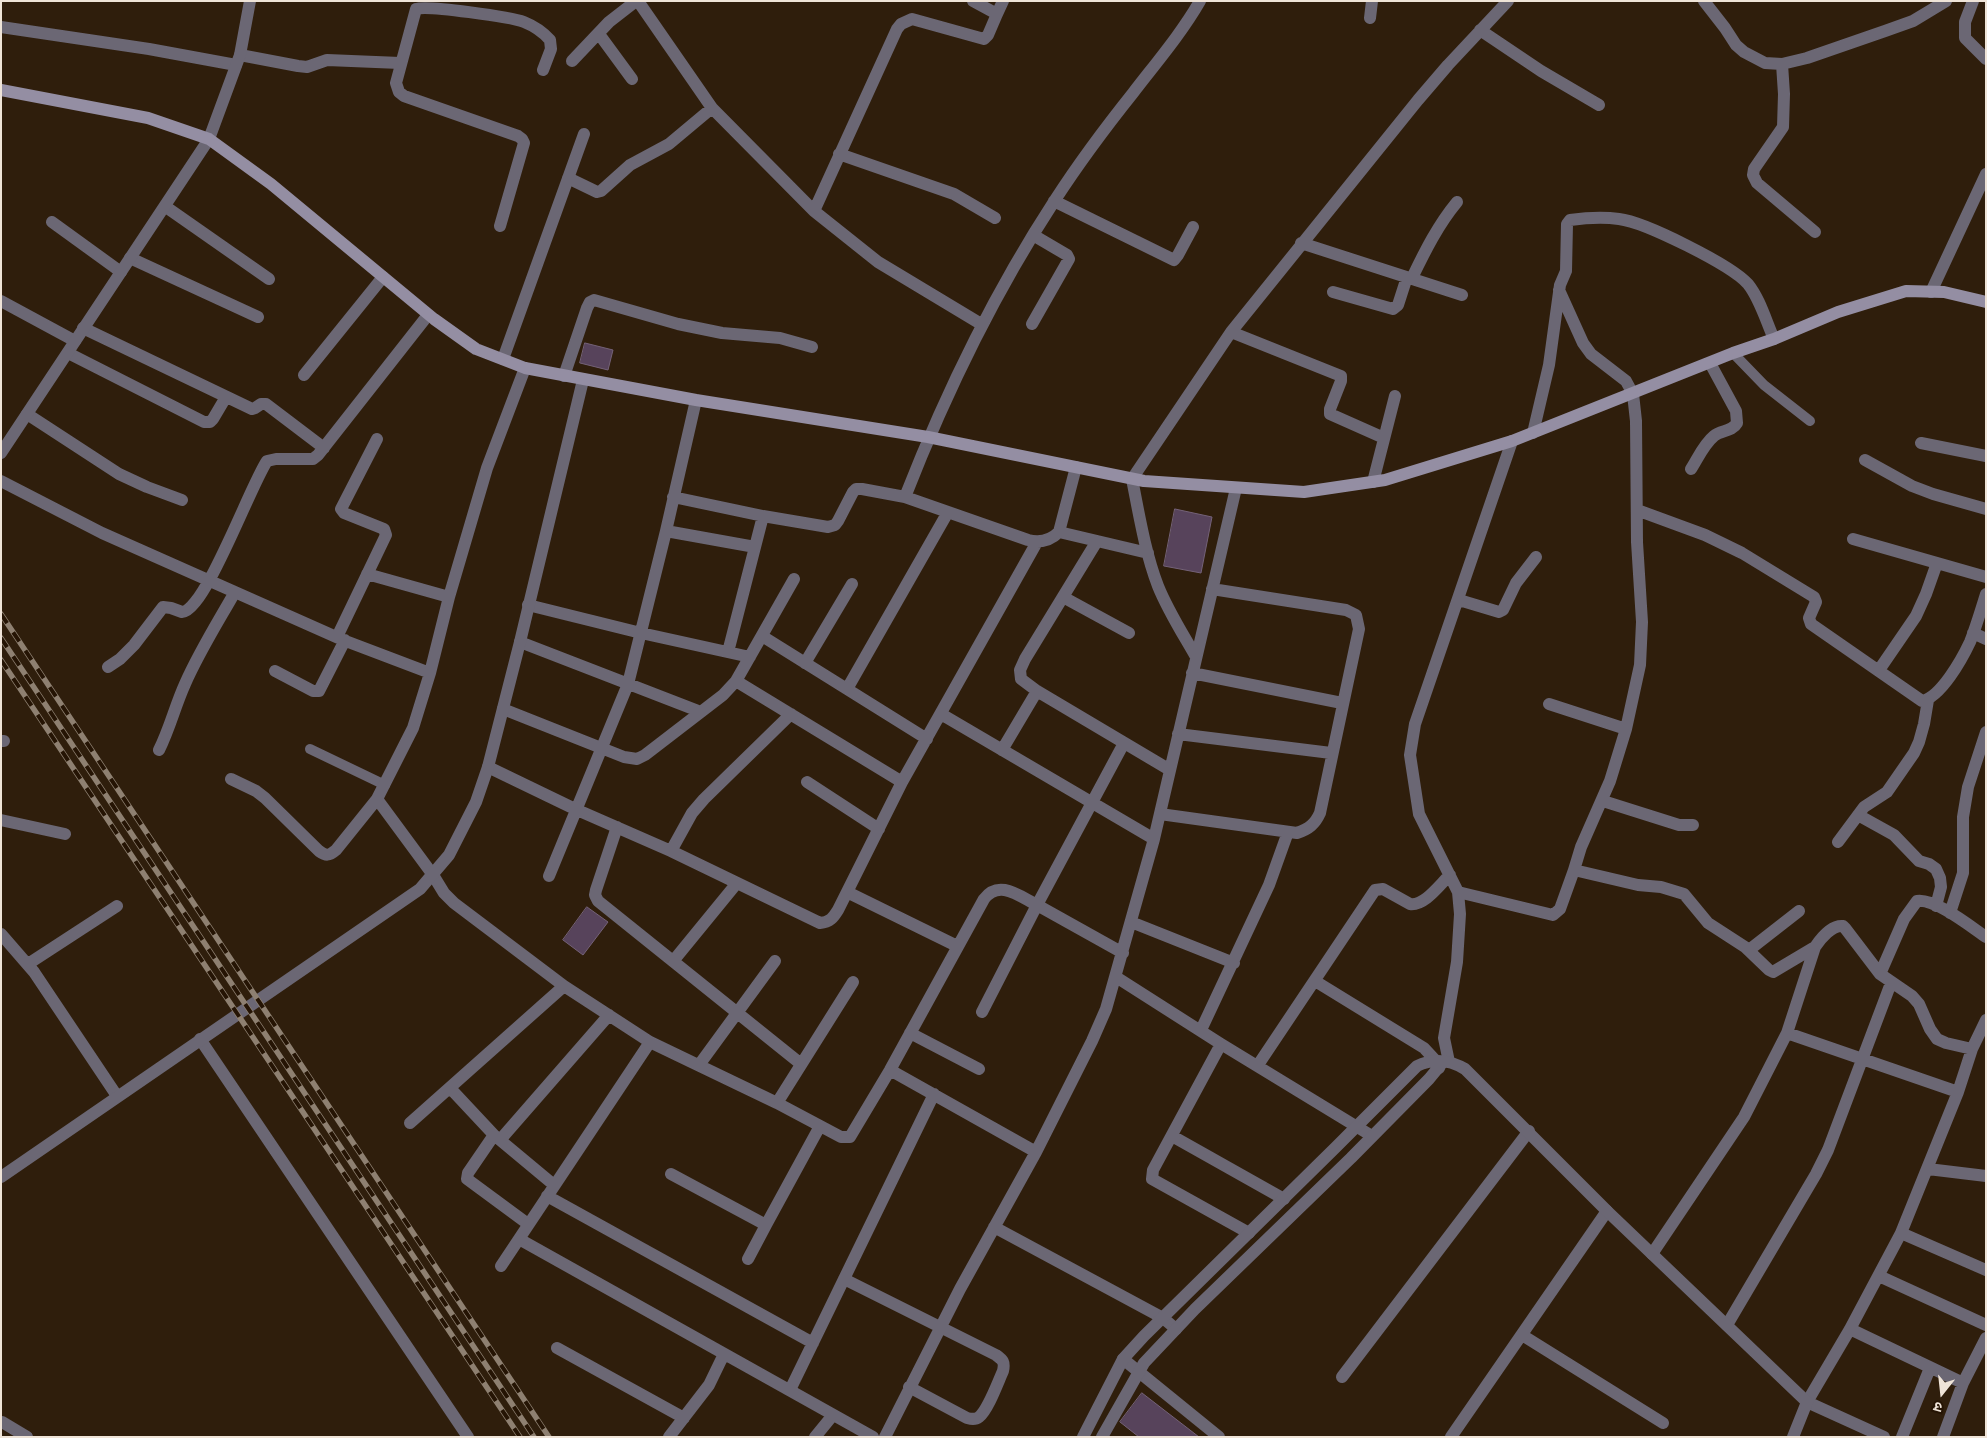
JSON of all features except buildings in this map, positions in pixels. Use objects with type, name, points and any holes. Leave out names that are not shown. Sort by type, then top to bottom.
[{"type":"main road","points":[[1,90],[148,118],[209,139],[271,184],[428,315],[476,349],[525,368],[696,400],[928,437],[1132,479],[1304,492],[1385,480],[1512,441],[1733,353],[1774,339],[1838,312],[1906,291],[1944,292],[1986,302]]},
{"type":"street","points":[[1,454],[83,328],[166,207],[209,139],[238,60],[250,1]]},
{"type":"street","points":[[572,61],[609,22],[637,1],[712,108],[814,211],[878,262],[981,324]]},
{"type":"street","points":[[973,1],[997,14]]},
{"type":"street","points":[[814,211],[901,24],[912,19],[984,39],[988,35],[1003,1]]},
{"type":"street","points":[[905,497],[928,437],[981,324],[1054,201],[1096,140],[1175,39],[1200,1]]},
{"type":"street","points":[[1370,18],[1372,1]]},
{"type":"street","points":[[1196,657],[1168,608],[1158,586],[1148,553],[1132,479],[1231,332],[1301,243],[1418,100],[1508,1]]},
{"type":"street","points":[[1704,1],[1740,49],[1753,58],[1765,63],[1782,64],[1807,58],[1912,21],[1946,1]]},
{"type":"street","points":[[1972,1],[1965,22],[1965,38],[1986,59]]},
{"type":"street","points":[[500,226],[523,148],[522,139],[404,96],[399,92],[396,83],[400,63],[416,9],[426,7],[503,16],[536,28],[545,34],[551,44],[543,70]]},
{"type":"street","points":[[1,27],[149,49],[298,66],[307,66],[328,60],[400,63]]},
{"type":"street","points":[[1480,30],[1541,71],[1599,104]]},
{"type":"street","points":[[599,34],[632,78]]},
{"type":"street","points":[[1782,64],[1784,94],[1783,127],[1754,168],[1753,175],[1758,183],[1815,232]]},
{"type":"street","points":[[568,178],[597,192],[601,191],[630,165],[669,144],[712,108]]},
{"type":"street","points":[[503,359],[584,134]]},
{"type":"street","points":[[839,154],[954,194],[995,218]]},
{"type":"street","points":[[1931,292],[1986,174]]},
{"type":"street","points":[[1054,201],[1174,260],[1194,228]]},
{"type":"street","points":[[1333,292],[1393,310],[1398,305],[1425,250],[1456,202]]},
{"type":"street","points":[[166,207],[270,279]]},
{"type":"street","points":[[1533,433],[1549,365],[1559,290],[1566,271],[1568,221],[1621,219],[1670,238],[1737,273],[1754,293],[1774,339]]},
{"type":"street","points":[[52,222],[121,272]]},
{"type":"street","points":[[1032,324],[1069,259],[1067,254],[1034,235]]},
{"type":"street","points":[[1301,243],[1462,295]]},
{"type":"street","points":[[130,258],[258,317]]},
{"type":"street","points":[[304,375],[383,277]]},
{"type":"street","points":[[1458,892],[1553,915],[1560,909],[1581,847],[1602,801],[1626,729],[1640,665],[1642,622],[1637,510],[1636,421],[1633,394],[1626,381],[1591,354],[1583,343],[1559,290]]},
{"type":"street","points":[[564,376],[587,308],[590,302],[594,300],[678,324],[722,333],[780,338],[812,347]]},
{"type":"street","points":[[1,301],[75,341]]},
{"type":"street","points":[[108,667],[120,659],[134,645],[160,610],[166,606],[182,612],[191,610],[210,581],[266,461],[313,458],[324,448],[428,315]]},
{"type":"street","points":[[83,328],[253,409],[261,404],[266,404],[324,448]]},
{"type":"street","points":[[1231,332],[1341,376],[1330,414],[1384,438]]},
{"type":"street","points":[[68,353],[204,422],[210,422],[213,419],[226,397]]},
{"type":"street","points":[[1691,468],[1709,440],[1716,434],[1734,428],[1737,424],[1738,417],[1736,411],[1710,363]]},
{"type":"street","points":[[231,779],[256,791],[265,798],[319,851],[326,855],[331,855],[336,850],[377,799],[413,728],[487,468],[525,368]]},
{"type":"street","points":[[1,1177],[420,889],[434,875],[449,855],[476,802],[488,768],[583,380]]},
{"type":"street","points":[[1373,482],[1395,396]]},
{"type":"street","points":[[549,876],[628,684],[696,400]]},
{"type":"street","points":[[27,414],[91,458],[119,474],[182,500]]},
{"type":"street","points":[[275,671],[313,691],[319,691],[386,532],[344,514],[341,509],[376,438]]},
{"type":"street","points":[[1102,1437],[1138,1371],[1176,1329],[1372,1136],[1442,1063],[1444,1038],[1457,962],[1460,914],[1458,892],[1419,814],[1410,755],[1414,724],[1459,600],[1512,441]]},
{"type":"street","points":[[1921,443],[1986,456]]},
{"type":"street","points":[[1866,460],[1919,489],[1986,509]]},
{"type":"street","points":[[674,497],[762,516],[831,527],[838,521],[856,489],[905,497],[1037,542],[1054,537],[1060,532],[1076,467]]},
{"type":"street","points":[[1,481],[102,533],[341,639],[430,673]]},
{"type":"street","points":[[885,1437],[940,1326],[1036,1152],[1092,1042],[1106,1008],[1154,839],[1236,488]]},
{"type":"street","points":[[1637,510],[1705,535],[1735,550],[1814,597],[1816,602],[1809,618],[1811,624],[1917,698],[1922,701],[1928,700]]},
{"type":"street","points":[[847,689],[948,512]]},
{"type":"street","points":[[728,652],[762,516]]},
{"type":"street","points":[[666,531],[755,547]]},
{"type":"street","points":[[1060,532],[1148,553]]},
{"type":"street","points":[[1853,539],[1986,577]]},
{"type":"street","points":[[1097,541],[1020,670],[1021,679],[1037,691],[1170,770]]},
{"type":"street","points":[[488,768],[671,851],[820,923],[828,922],[834,918],[902,782],[1037,542]]},
{"type":"street","points":[[1459,600],[1499,612],[1503,610],[1516,584],[1536,557]]},
{"type":"street","points":[[1879,670],[1916,616],[1937,563]]},
{"type":"street","points":[[367,574],[449,597]]},
{"type":"street","points":[[503,709],[601,749],[630,759],[637,759],[645,755],[723,695],[736,681],[794,579]]},
{"type":"street","points":[[805,663],[852,584]]},
{"type":"street","points":[[1160,814],[1297,832],[1307,830],[1316,822],[1320,813],[1331,753],[1359,629],[1356,615],[1346,610],[1212,588]]},
{"type":"street","points":[[160,750],[184,686],[198,656],[235,592]]},
{"type":"street","points":[[1838,842],[1868,803],[1887,792],[1914,753],[1924,724],[1928,700],[1946,681],[1957,664],[1973,633],[1986,594]]},
{"type":"street","points":[[1063,597],[1129,633]]},
{"type":"street","points":[[528,605],[750,657]]},
{"type":"street","points":[[1973,633],[1986,639]]},
{"type":"street","points":[[762,636],[927,739]]},
{"type":"street","points":[[520,642],[701,712]]},
{"type":"street","points":[[1192,673],[1342,703]]},
{"type":"street","points":[[736,681],[902,782]]},
{"type":"street","points":[[1002,750],[1037,691]]},
{"type":"street","points":[[1549,704],[1626,729]]},
{"type":"street","points":[[671,851],[692,813],[704,799],[792,714]]},
{"type":"street","points":[[941,714],[1154,839]]},
{"type":"street","points":[[1950,913],[1963,873],[1963,817],[1968,788],[1986,732]]},
{"type":"street","points":[[1178,734],[1331,753]]},
{"type":"street","points":[[982,1012],[1124,743]]},
{"type":"street","points":[[807,782],[879,829]]},
{"type":"street","points":[[377,799],[434,875],[444,893],[454,903],[564,986],[650,1042],[841,1137],[850,1137],[890,1070],[957,946],[989,892],[997,888],[1005,890],[1037,905],[1123,952]]},
{"type":"street","points":[[1602,801],[1679,825],[1693,825]]},
{"type":"street","points":[[1858,815],[1894,835],[1919,861],[1929,864],[1936,869],[1941,886],[1936,906]]},
{"type":"street","points":[[1,820],[65,834]]},
{"type":"street","points":[[617,827],[595,895],[598,901],[674,960],[801,1064]]},
{"type":"street","points":[[1201,1030],[1269,885],[1288,832]]},
{"type":"street","points":[[1574,870],[1638,885],[1661,887],[1684,894],[1708,923],[1749,950],[1773,972],[1815,947],[1836,926],[1843,926],[1880,974],[1890,983],[1912,996],[1919,1004],[1930,1029],[1938,1039],[1946,1043],[1972,1049]]},
{"type":"street","points":[[1258,1065],[1376,890],[1383,889],[1410,904],[1414,904],[1423,900],[1450,875]]},
{"type":"street","points":[[674,960],[737,883]]},
{"type":"street","points":[[847,892],[957,946]]},
{"type":"street","points":[[1880,974],[1904,919],[1917,901],[1922,900],[1950,913],[1986,937]]},
{"type":"street","points":[[28,964],[117,906]]},
{"type":"street","points":[[1749,950],[1799,911]]},
{"type":"street","points":[[1131,922],[1234,963]]},
{"type":"street","points":[[1,934],[28,964],[117,1096]]},
{"type":"street","points":[[1652,1254],[1744,1117],[1787,1033],[1815,947]]},
{"type":"street","points":[[699,1065],[775,961]]},
{"type":"street","points":[[1116,977],[1221,1044],[1372,1136]]},
{"type":"street","points":[[1315,981],[1424,1048],[1442,1063]]},
{"type":"street","points":[[776,1103],[853,982]]},
{"type":"street","points":[[1727,1325],[1816,1174],[1838,1126],[1890,983]]},
{"type":"street","points":[[410,1123],[564,986]]},
{"type":"street","points":[[528,1224],[468,1179],[468,1173],[497,1138],[609,1015]]},
{"type":"street","points":[[1794,1437],[1807,1402],[1850,1329],[1901,1233],[1958,1092],[1972,1049],[1986,1020]]},
{"type":"street","points":[[910,1033],[979,1069]]},
{"type":"street","points":[[1787,1033],[1958,1092]]},
{"type":"street","points":[[200,1039],[468,1437]]},
{"type":"street","points":[[502,1266],[546,1196],[650,1042]]},
{"type":"street","points":[[1221,1044],[1153,1170],[1152,1179],[1249,1233]]},
{"type":"street","points":[[1083,1437],[1123,1359],[1417,1066],[1427,1061],[1442,1063],[1465,1070],[1529,1131],[1607,1211],[1807,1402],[1884,1437]]},
{"type":"street","points":[[890,1070],[1036,1152]]},
{"type":"street","points":[[450,1088],[497,1138],[554,1185]]},
{"type":"street","points":[[790,1390],[934,1094]]},
{"type":"street","points":[[748,1258],[820,1126]]},
{"type":"street","points":[[1342,1377],[1529,1131]]},
{"type":"street","points":[[1172,1136],[1284,1199]]},
{"type":"street","points":[[1928,1169],[1986,1176]]},
{"type":"street","points":[[671,1174],[766,1224]]},
{"type":"street","points":[[546,1196],[813,1343]]},
{"type":"street","points":[[1452,1437],[1607,1211]]},
{"type":"street","points":[[994,1227],[1163,1318],[1176,1329]]},
{"type":"street","points":[[1901,1233],[1986,1270]]},
{"type":"street","points":[[519,1239],[873,1437]]},
{"type":"street","points":[[1879,1276],[1986,1325]]},
{"type":"street","points":[[844,1279],[940,1326],[1002,1359],[1005,1364],[984,1410],[980,1417],[974,1420],[909,1388]]},
{"type":"street","points":[[1850,1329],[1963,1383]]},
{"type":"street","points":[[1522,1335],[1663,1423]]},
{"type":"street","points":[[1943,1437],[1963,1383],[1986,1338]]},
{"type":"street","points":[[557,1348],[684,1418]]},
{"type":"street","points":[[669,1437],[714,1378],[724,1354]]},
{"type":"street","points":[[1123,1359],[1219,1437]]},
{"type":"street","points":[[1902,1437],[1930,1368]]},
{"type":"street","points":[[815,1437],[833,1415]]},
{"type":"street","points":[[2,1420],[7,1437]]},
{"type":"street","points":[[2,1420],[27,1437]]},
{"type":"lane","points":[[1733,353],[1764,385],[1810,421]]},
{"type":"lane","points":[[310,749],[385,785]]},
{"type":"railway","points":[[1,614],[549,1437]]},
{"type":"railway","points":[[1,638],[534,1437]]},
{"type":"railway","points":[[1,660],[520,1437]]}]
